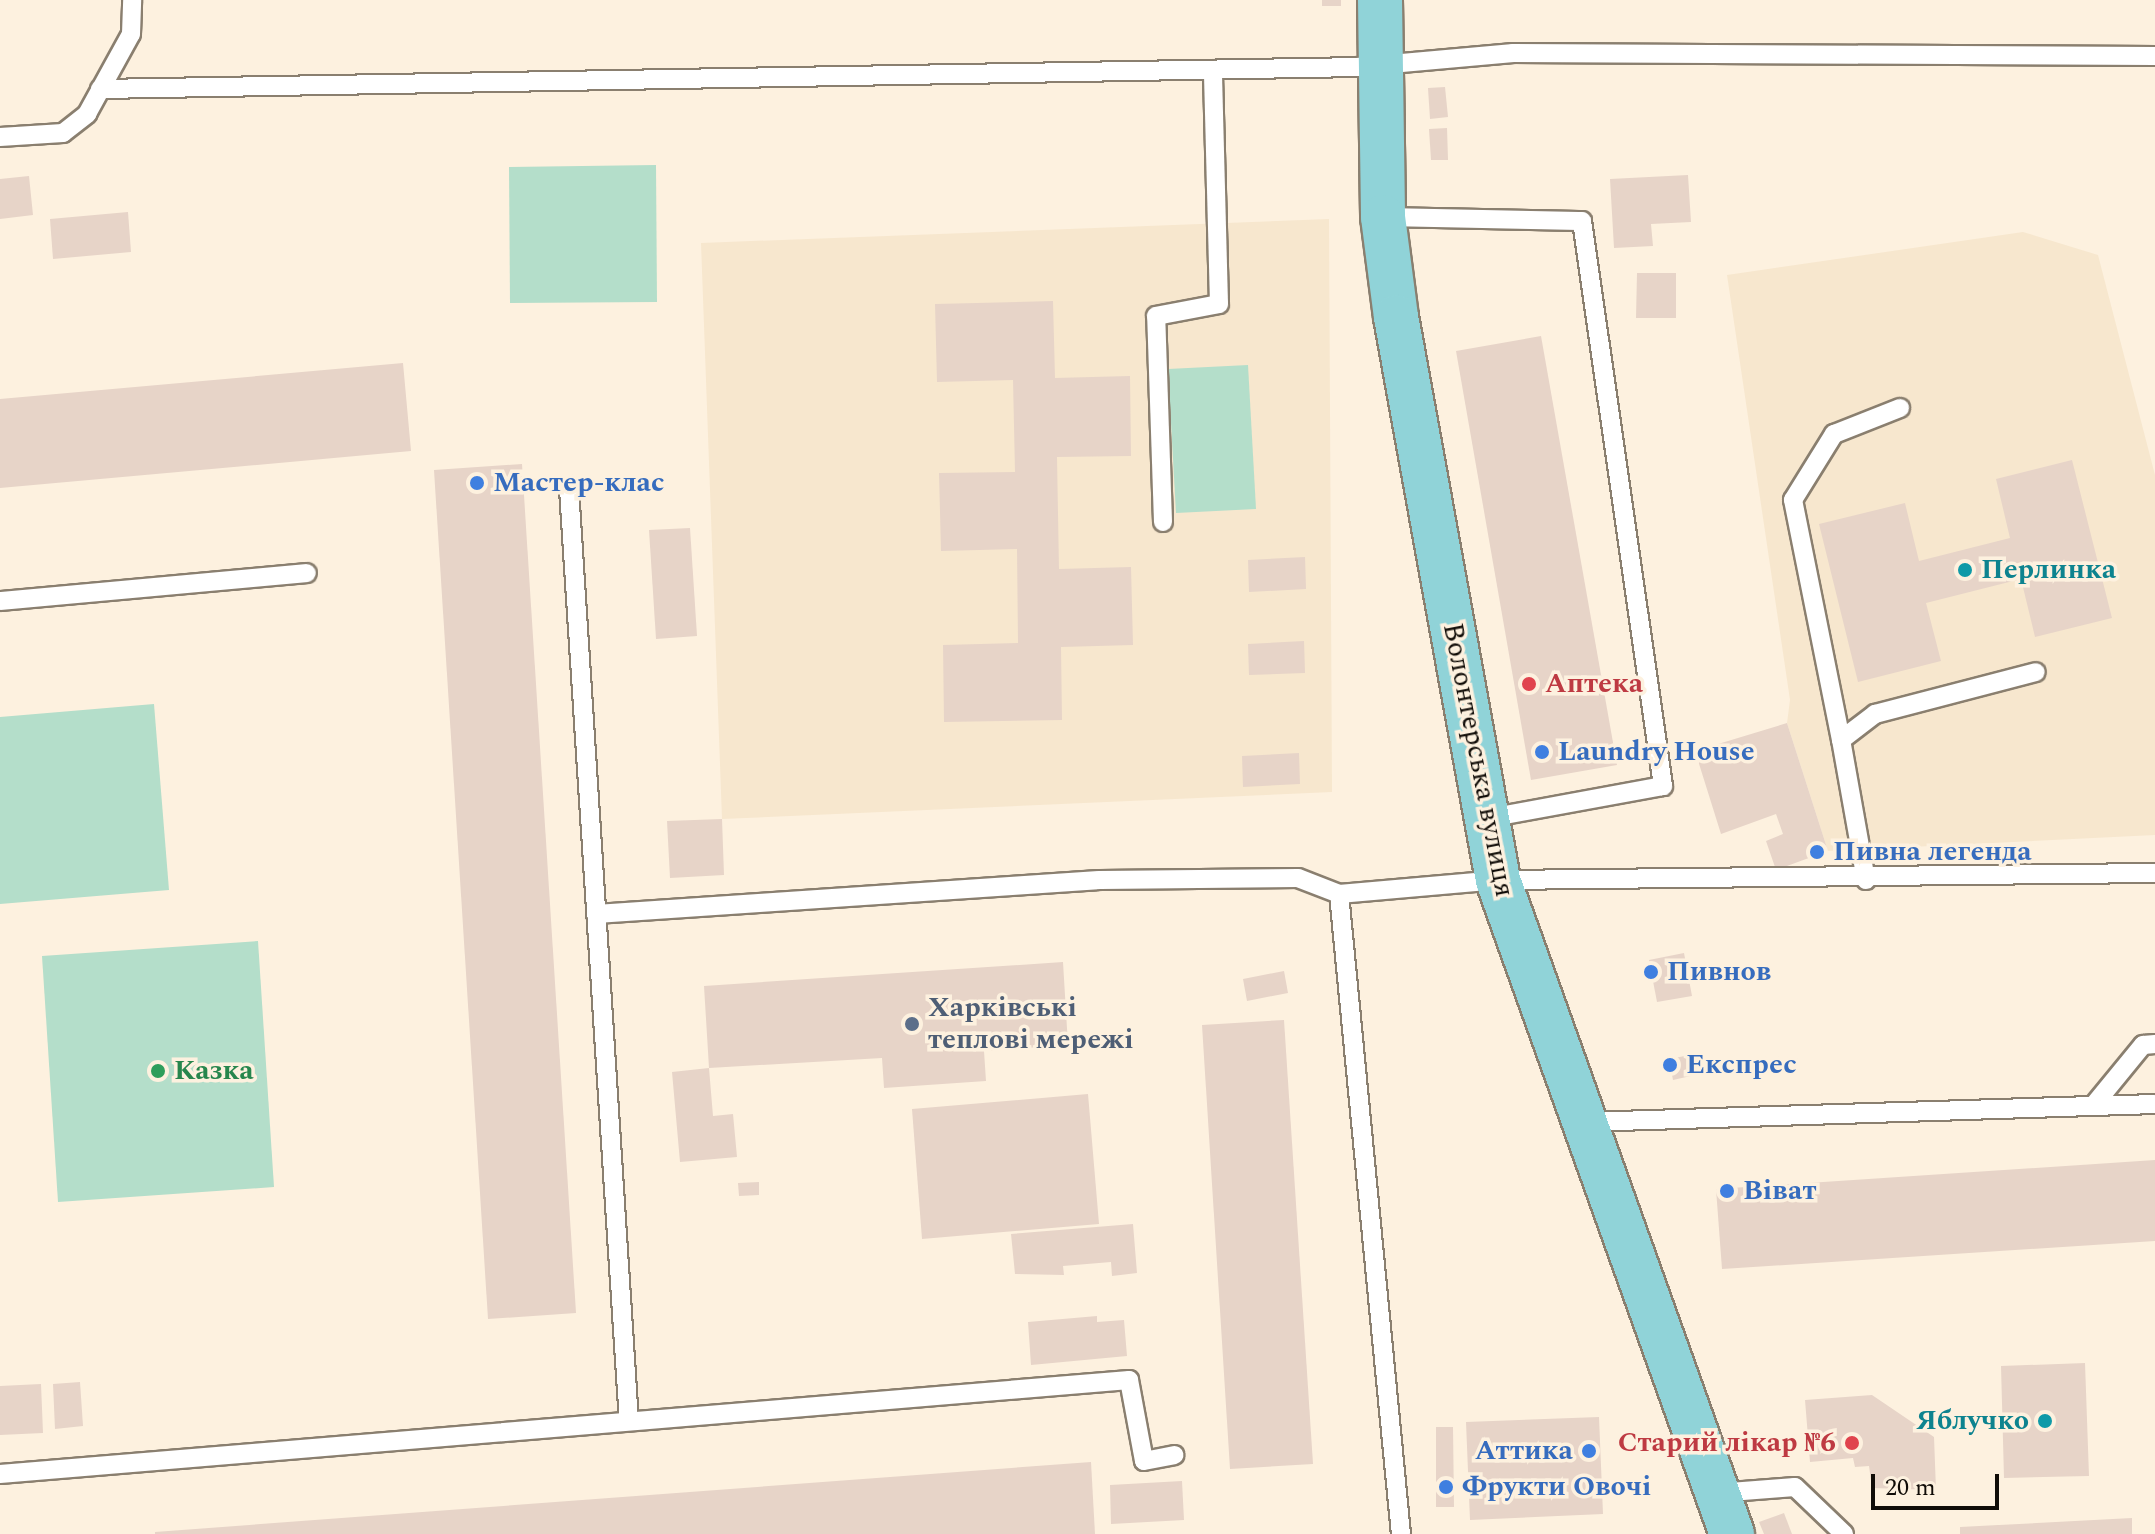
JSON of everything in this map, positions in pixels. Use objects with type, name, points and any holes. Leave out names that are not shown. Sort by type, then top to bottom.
[{"type":"main road","name":"Волонтерська вулиця","points":[[1380,0],[1383,217],[1498,880],[1732,1534]]},
{"type":"lane","points":[[0,137],[63,133],[87,114],[131,34],[132,0]]},
{"type":"lane","points":[[100,89],[1380,67],[1513,53],[2155,56]]},
{"type":"lane","points":[[1163,522],[1156,316],[1219,304],[1213,70]]},
{"type":"lane","points":[[1383,217],[1582,221],[1663,786],[1485,819]]},
{"type":"lane","points":[[1866,880],[1793,500],[1834,434],[1900,408]]},
{"type":"lane","points":[[569,489],[629,1421]]},
{"type":"lane","points":[[0,601],[307,573]]},
{"type":"lane","points":[[1841,740],[1875,714],[2036,672]]},
{"type":"lane","points":[[596,914],[1100,880],[1298,878],[1339,894],[1498,880],[1866,880],[2155,873]]},
{"type":"lane","points":[[1339,894],[1401,1534]]},
{"type":"lane","points":[[2093,1106],[2143,1045],[2155,1044]]},
{"type":"lane","points":[[1584,1122],[2155,1104]]},
{"type":"lane","points":[[0,1474],[1129,1380],[1144,1461],[1174,1455]]},
{"type":"lane","points":[[1717,1493],[1795,1487],[1844,1534]]},
{"type":"shaded area","points":[[1329,219],[1332,792],[722,819],[701,243]]},
{"type":"shaded area","points":[[2023,232],[2098,255],[2155,475],[2155,835],[1828,851],[1787,723],[1790,700],[1727,275]]},
{"type":"green space","points":[[656,165],[657,302],[510,303],[509,167]]},
{"type":"green space","points":[[1248,365],[1256,509],[1176,513],[1168,369]]},
{"type":"green space","points":[[154,704],[169,890],[0,904],[0,717]]},
{"type":"green space","name":"Казка","points":[[258,941],[274,1187],[58,1202],[42,956]]},
{"type":"building","points":[[1322,0],[1341,0],[1341,6],[1322,6]]},
{"type":"building","points":[[1445,87],[1448,117],[1430,119],[1428,88]]},
{"type":"building","points":[[1447,128],[1448,160],[1431,160],[1429,129]]},
{"type":"building","points":[[1688,175],[1691,222],[1651,224],[1653,246],[1614,248],[1610,179]]},
{"type":"building","points":[[29,176],[33,215],[0,219],[0,179]]},
{"type":"building","points":[[128,212],[131,252],[53,259],[50,219]]},
{"type":"building","points":[[1637,273],[1676,273],[1676,318],[1636,318]]},
{"type":"building","points":[[1053,301],[1055,378],[1130,376],[1131,456],[1057,457],[1059,569],[1131,567],[1133,645],[1061,647],[1062,720],[944,722],[943,645],[1018,643],[1017,549],[941,551],[939,473],[1015,472],[1013,380],[937,382],[935,304]]},
{"type":"building","points":[[1541,336],[1617,765],[1531,780],[1456,351]]},
{"type":"building","points":[[403,363],[411,451],[0,488],[0,399]]},
{"type":"building","name":"Перлинка","points":[[2072,460],[2112,618],[2035,637],[2021,579],[1926,603],[1941,661],[1858,682],[1819,524],[1905,503],[1919,561],[2010,538],[1996,479]]},
{"type":"building","points":[[522,464],[576,1313],[488,1319],[434,470]]},
{"type":"building","points":[[690,528],[697,636],[656,639],[649,530]]},
{"type":"building","points":[[1305,557],[1306,589],[1249,592],[1248,560]]},
{"type":"building","points":[[1304,641],[1305,673],[1249,675],[1248,644]]},
{"type":"building","points":[[1787,723],[1828,851],[1776,870],[1766,841],[1783,834],[1776,814],[1721,834],[1695,751]]},
{"type":"building","points":[[1299,753],[1300,784],[1243,787],[1242,756]]},
{"type":"building","points":[[722,819],[724,875],[670,878],[667,821]]},
{"type":"building","points":[[1684,953],[1692,996],[1657,1002],[1649,960]]},
{"type":"building","points":[[1063,962],[1068,1045],[984,1051],[986,1081],[884,1088],[882,1058],[709,1068],[704,986]]},
{"type":"building","points":[[1284,971],[1288,993],[1247,1001],[1243,979]]},
{"type":"building","points":[[1284,1020],[1313,1464],[1230,1469],[1202,1025]]},
{"type":"building","points":[[1690,1055],[1695,1075],[1673,1080],[1669,1059]]},
{"type":"building","points":[[709,1068],[713,1116],[733,1114],[737,1157],[680,1162],[672,1072]]},
{"type":"building","points":[[1088,1094],[1099,1224],[922,1239],[912,1109]]},
{"type":"building","points":[[2155,1160],[2155,1241],[1722,1269],[1716,1189]]},
{"type":"building","points":[[759,1182],[759,1195],[739,1196],[738,1183]]},
{"type":"building","points":[[1133,1224],[1137,1273],[1112,1276],[1111,1262],[1063,1266],[1064,1275],[1015,1274],[1011,1234]]},
{"type":"building","points":[[1097,1316],[1097,1322],[1124,1320],[1127,1356],[1031,1365],[1028,1322]]},
{"type":"building","name":"Яблучко","points":[[2085,1363],[2089,1476],[2004,1478],[2001,1366]]},
{"type":"building","points":[[80,1382],[83,1426],[55,1429],[53,1384]]},
{"type":"building","points":[[41,1384],[43,1433],[0,1435],[0,1386]]},
{"type":"building","points":[[1872,1395],[1934,1437],[1936,1490],[1872,1488],[1869,1466],[1855,1467],[1853,1458],[1810,1462],[1805,1400]]},
{"type":"building","points":[[1599,1417],[1603,1514],[1470,1520],[1466,1422]]},
{"type":"building","points":[[1436,1427],[1453,1427],[1454,1507],[1436,1507]]},
{"type":"building","points":[[1091,1462],[1095,1534],[155,1534],[155,1532]]},
{"type":"building","points":[[1182,1481],[1184,1520],[1111,1524],[1110,1485]]},
{"type":"building","points":[[1784,1513],[1792,1534],[1764,1534],[1759,1522]]},
{"type":"building","points":[[2132,1518],[2132,1534],[1960,1534],[1960,1527]]},
{"type":"place","name":"Мастер-клас","points":[[477,483]]},
{"type":"place","name":"Перлинка","points":[[1965,570]]},
{"type":"place","name":"Аптека","points":[[1529,684]]},
{"type":"place","name":"Laundry House","points":[[1542,752]]},
{"type":"place","name":"Пивна легенда","points":[[1817,852]]},
{"type":"place","name":"Пивнов","points":[[1651,972]]},
{"type":"place","name":"Харківські теплові мережі","points":[[912,1024]]},
{"type":"place","name":"Експрес","points":[[1670,1065]]},
{"type":"place","name":"Казка","points":[[158,1071]]},
{"type":"place","name":"Віват","points":[[1727,1191]]},
{"type":"place","name":"Яблучко","points":[[2045,1421]]},
{"type":"place","name":"Старий лікар №6","points":[[1852,1443]]},
{"type":"place","name":"Аттика","points":[[1589,1451]]},
{"type":"place","name":"Фрукти Овочі","points":[[1446,1487]]}]
